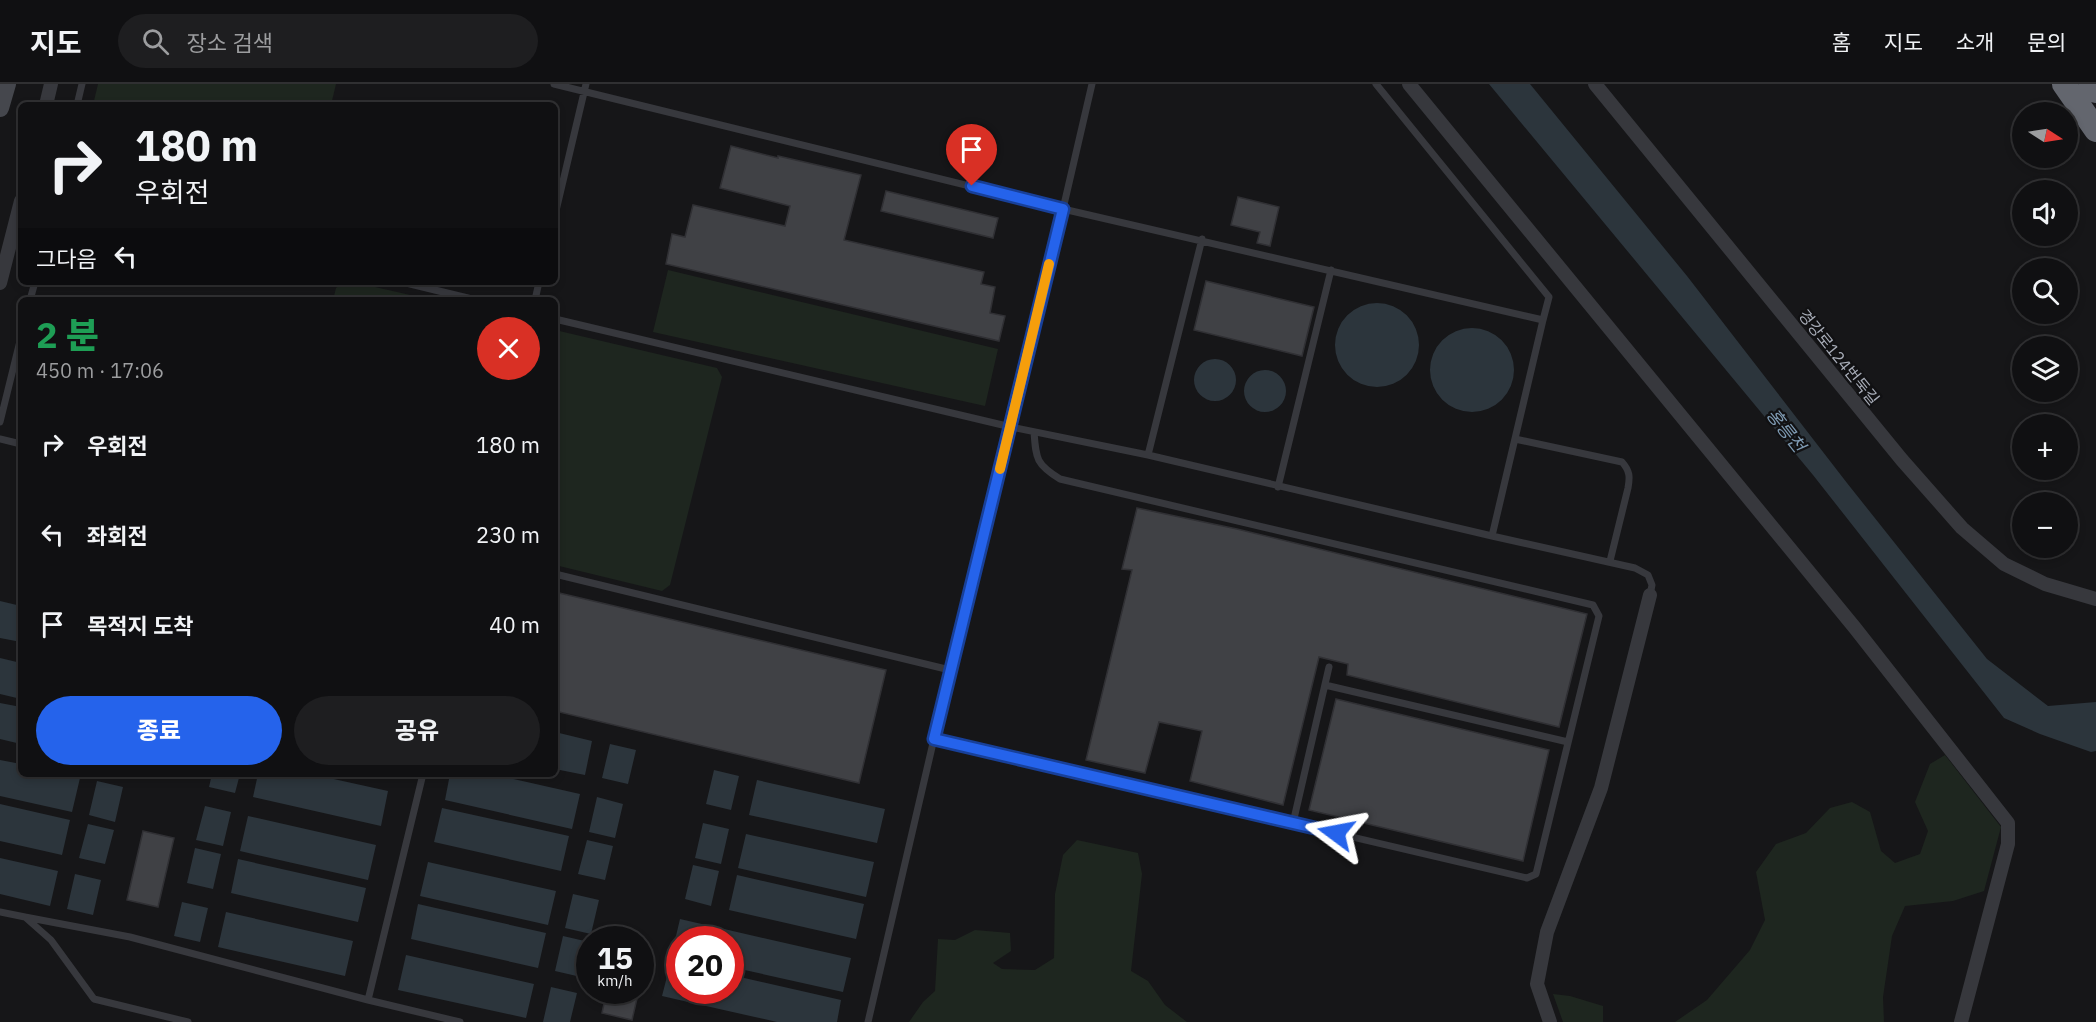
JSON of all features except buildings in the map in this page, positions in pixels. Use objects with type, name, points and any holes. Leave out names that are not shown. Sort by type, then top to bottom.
[{"type":"highway","points":[[2064,84],[2096,130]]},
{"type":"highway","points":[[2091,84],[2096,91]]},
{"type":"street","points":[[0,108],[7,84]]},
{"type":"street","points":[[47,102],[51,84]]},
{"type":"street","points":[[1409,84],[1855,628],[2008,823],[2008,844],[1961,1022]]},
{"type":"street","name":"경강로124번둑길","points":[[1595,84],[1902,460],[1962,528],[2004,564],[2045,584],[2096,599]]},
{"type":"street","points":[[0,283],[18,213]]},
{"type":"street","points":[[1550,1022],[1537,984],[1547,932],[1601,788],[1650,595]]},
{"type":"lane","points":[[78,102],[82,84]]},
{"type":"lane","points":[[554,84],[585,88],[1063,209],[1202,239],[1543,320]]},
{"type":"lane","points":[[868,1022],[950,669],[1011,427],[1092,84]]},
{"type":"lane","points":[[1376,84],[1549,297],[1492,536]]},
{"type":"lane","points":[[558,202],[585,88]]},
{"type":"lane","points":[[1148,456],[1202,239]]},
{"type":"lane","points":[[1278,487],[1331,270]]},
{"type":"lane","points":[[414,285],[464,297]]},
{"type":"lane","points":[[558,320],[1011,427],[1610,561],[1635,568],[1648,575],[1652,585],[1650,595]]},
{"type":"lane","points":[[0,422],[18,349]]},
{"type":"lane","points":[[934,739],[1527,878],[1536,874],[1599,616],[1593,605],[1060,479],[1043,468],[1036,454],[1034,432]]},
{"type":"lane","points":[[0,439],[18,443]]},
{"type":"lane","points":[[1515,439],[1622,462],[1628,469],[1630,477],[1628,488],[1610,561]]},
{"type":"lane","points":[[558,575],[950,669]]},
{"type":"lane","points":[[1293,823],[1329,667]]},
{"type":"lane","points":[[1325,685],[1568,742]]},
{"type":"lane","points":[[368,1000],[422,777]]},
{"type":"lane","points":[[0,912],[130,937],[460,1022]]},
{"type":"lane","points":[[25,917],[51,940],[94,999],[188,1022]]},
{"type":"shaded area","points":[[98,84],[336,84],[332,102],[94,102]]},
{"type":"shaded area","points":[[668,270],[998,349],[985,406],[653,332]]},
{"type":"shaded area","points":[[340,285],[366,285],[419,297],[334,297],[336,288]]},
{"type":"shaded area","points":[[558,331],[717,368],[722,377],[670,585],[662,591],[558,566]]},
{"type":"shaded area","points":[[1945,755],[2001,827],[1984,891],[1953,901],[1905,906],[1892,936],[1883,997],[1884,1022],[1675,1022],[1707,1000],[1750,950],[1765,920],[1756,872],[1776,844],[1806,833],[1830,808],[1852,802],[1870,812],[1881,851],[1895,863],[1920,854],[1928,831],[1915,802],[1930,764]]},
{"type":"shaded area","points":[[1077,840],[1138,853],[1142,874],[1131,971],[1148,981],[1165,1005],[1187,1022],[909,1022],[923,1002],[935,991],[938,939],[955,940],[975,930],[1010,933],[1011,951],[993,963],[1002,969],[1035,970],[1054,958],[1055,894],[1063,855]]},
{"type":"shaded area","points":[[1553,994],[1570,996],[1603,1006],[1603,1022],[1563,1022]]},
{"type":"water","name":"홍릉천","points":[[1489,84],[1530,84],[1687,276],[1987,659],[2048,706],[2096,702],[2096,751],[2091,752],[2040,734],[2004,718],[1813,475]]},
{"type":"water","points":[[1377,303],[1393,306],[1407,315],[1416,329],[1419,345],[1416,361],[1407,375],[1393,384],[1377,387],[1361,384],[1347,375],[1338,361],[1335,345],[1338,329],[1347,315],[1361,306]]},
{"type":"water","points":[[1472,328],[1488,331],[1502,340],[1511,354],[1514,370],[1511,386],[1502,400],[1488,409],[1472,412],[1456,409],[1442,400],[1433,386],[1430,370],[1433,354],[1442,340],[1456,331]]},
{"type":"water","points":[[1215,359],[1230,365],[1236,380],[1230,395],[1215,401],[1200,395],[1194,380],[1200,365]]},
{"type":"water","points":[[1265,370],[1280,376],[1286,391],[1280,406],[1265,412],[1250,406],[1244,391],[1250,376]]},
{"type":"water","points":[[0,601],[18,605],[18,641],[0,638]]},
{"type":"water","points":[[0,658],[18,662],[18,698],[0,694]]},
{"type":"water","points":[[0,703],[18,706],[18,743],[0,739]]},
{"type":"water","points":[[558,733],[592,741],[585,775],[558,770]]},
{"type":"water","points":[[610,744],[636,750],[628,784],[602,778]]},
{"type":"water","points":[[0,760],[18,763],[18,777],[80,778],[72,812],[0,796]]},
{"type":"water","points":[[714,770],[739,776],[731,810],[706,804]]},
{"type":"water","points":[[211,777],[239,777],[235,793],[209,787]]},
{"type":"water","points":[[257,777],[325,777],[388,791],[381,826],[253,797]]},
{"type":"water","points":[[449,777],[504,777],[580,794],[572,829],[445,800]]},
{"type":"water","points":[[757,780],[885,809],[877,843],[749,815]]},
{"type":"water","points":[[97,781],[123,787],[115,822],[89,815]]},
{"type":"water","points":[[597,797],[623,804],[615,838],[589,832]]},
{"type":"water","points":[[0,804],[70,820],[62,855],[0,841]]},
{"type":"water","points":[[205,806],[231,812],[223,846],[196,840]]},
{"type":"water","points":[[442,808],[569,836],[561,871],[434,842]]},
{"type":"water","points":[[248,816],[376,845],[368,880],[240,851]]},
{"type":"water","points":[[703,823],[729,829],[721,864],[695,858]]},
{"type":"water","points":[[88,824],[114,830],[105,864],[79,858]]},
{"type":"water","points":[[746,834],[874,862],[866,897],[738,868]]},
{"type":"water","points":[[587,840],[613,846],[605,880],[578,874]]},
{"type":"water","points":[[195,848],[221,854],[213,889],[187,883]]},
{"type":"water","points":[[0,858],[58,871],[50,906],[0,894]]},
{"type":"water","points":[[238,859],[366,888],[358,922],[231,893]]},
{"type":"water","points":[[428,862],[556,891],[548,925],[420,896]]},
{"type":"water","points":[[693,865],[719,871],[711,906],[685,899]]},
{"type":"water","points":[[75,874],[101,880],[93,915],[67,909]]},
{"type":"water","points":[[737,875],[864,904],[856,939],[729,910]]},
{"type":"water","points":[[573,894],[599,900],[593,926],[576,926],[576,931],[565,928]]},
{"type":"water","points":[[182,902],[208,908],[200,942],[174,936]]},
{"type":"water","points":[[418,904],[546,933],[538,968],[411,939]]},
{"type":"water","points":[[226,912],[353,941],[345,976],[218,947]]},
{"type":"water","points":[[680,919],[706,925],[706,926],[678,926]]},
{"type":"water","points":[[744,934],[851,958],[843,992],[744,970]]},
{"type":"water","points":[[563,936],[576,939],[576,976],[555,971]]},
{"type":"water","points":[[406,955],[534,984],[526,1018],[398,990]]},
{"type":"water","points":[[744,978],[841,1000],[837,1022],[777,1022],[706,1006],[706,1004],[744,1004]]},
{"type":"water","points":[[666,980],[666,997],[662,996]]},
{"type":"water","points":[[551,987],[576,993],[570,1022],[543,1022]]},
{"type":"slow traffic","points":[[1000,469],[1049,264]]},
{"type":"route","points":[[972,186],[1063,209],[934,739],[1336,833]]}]
